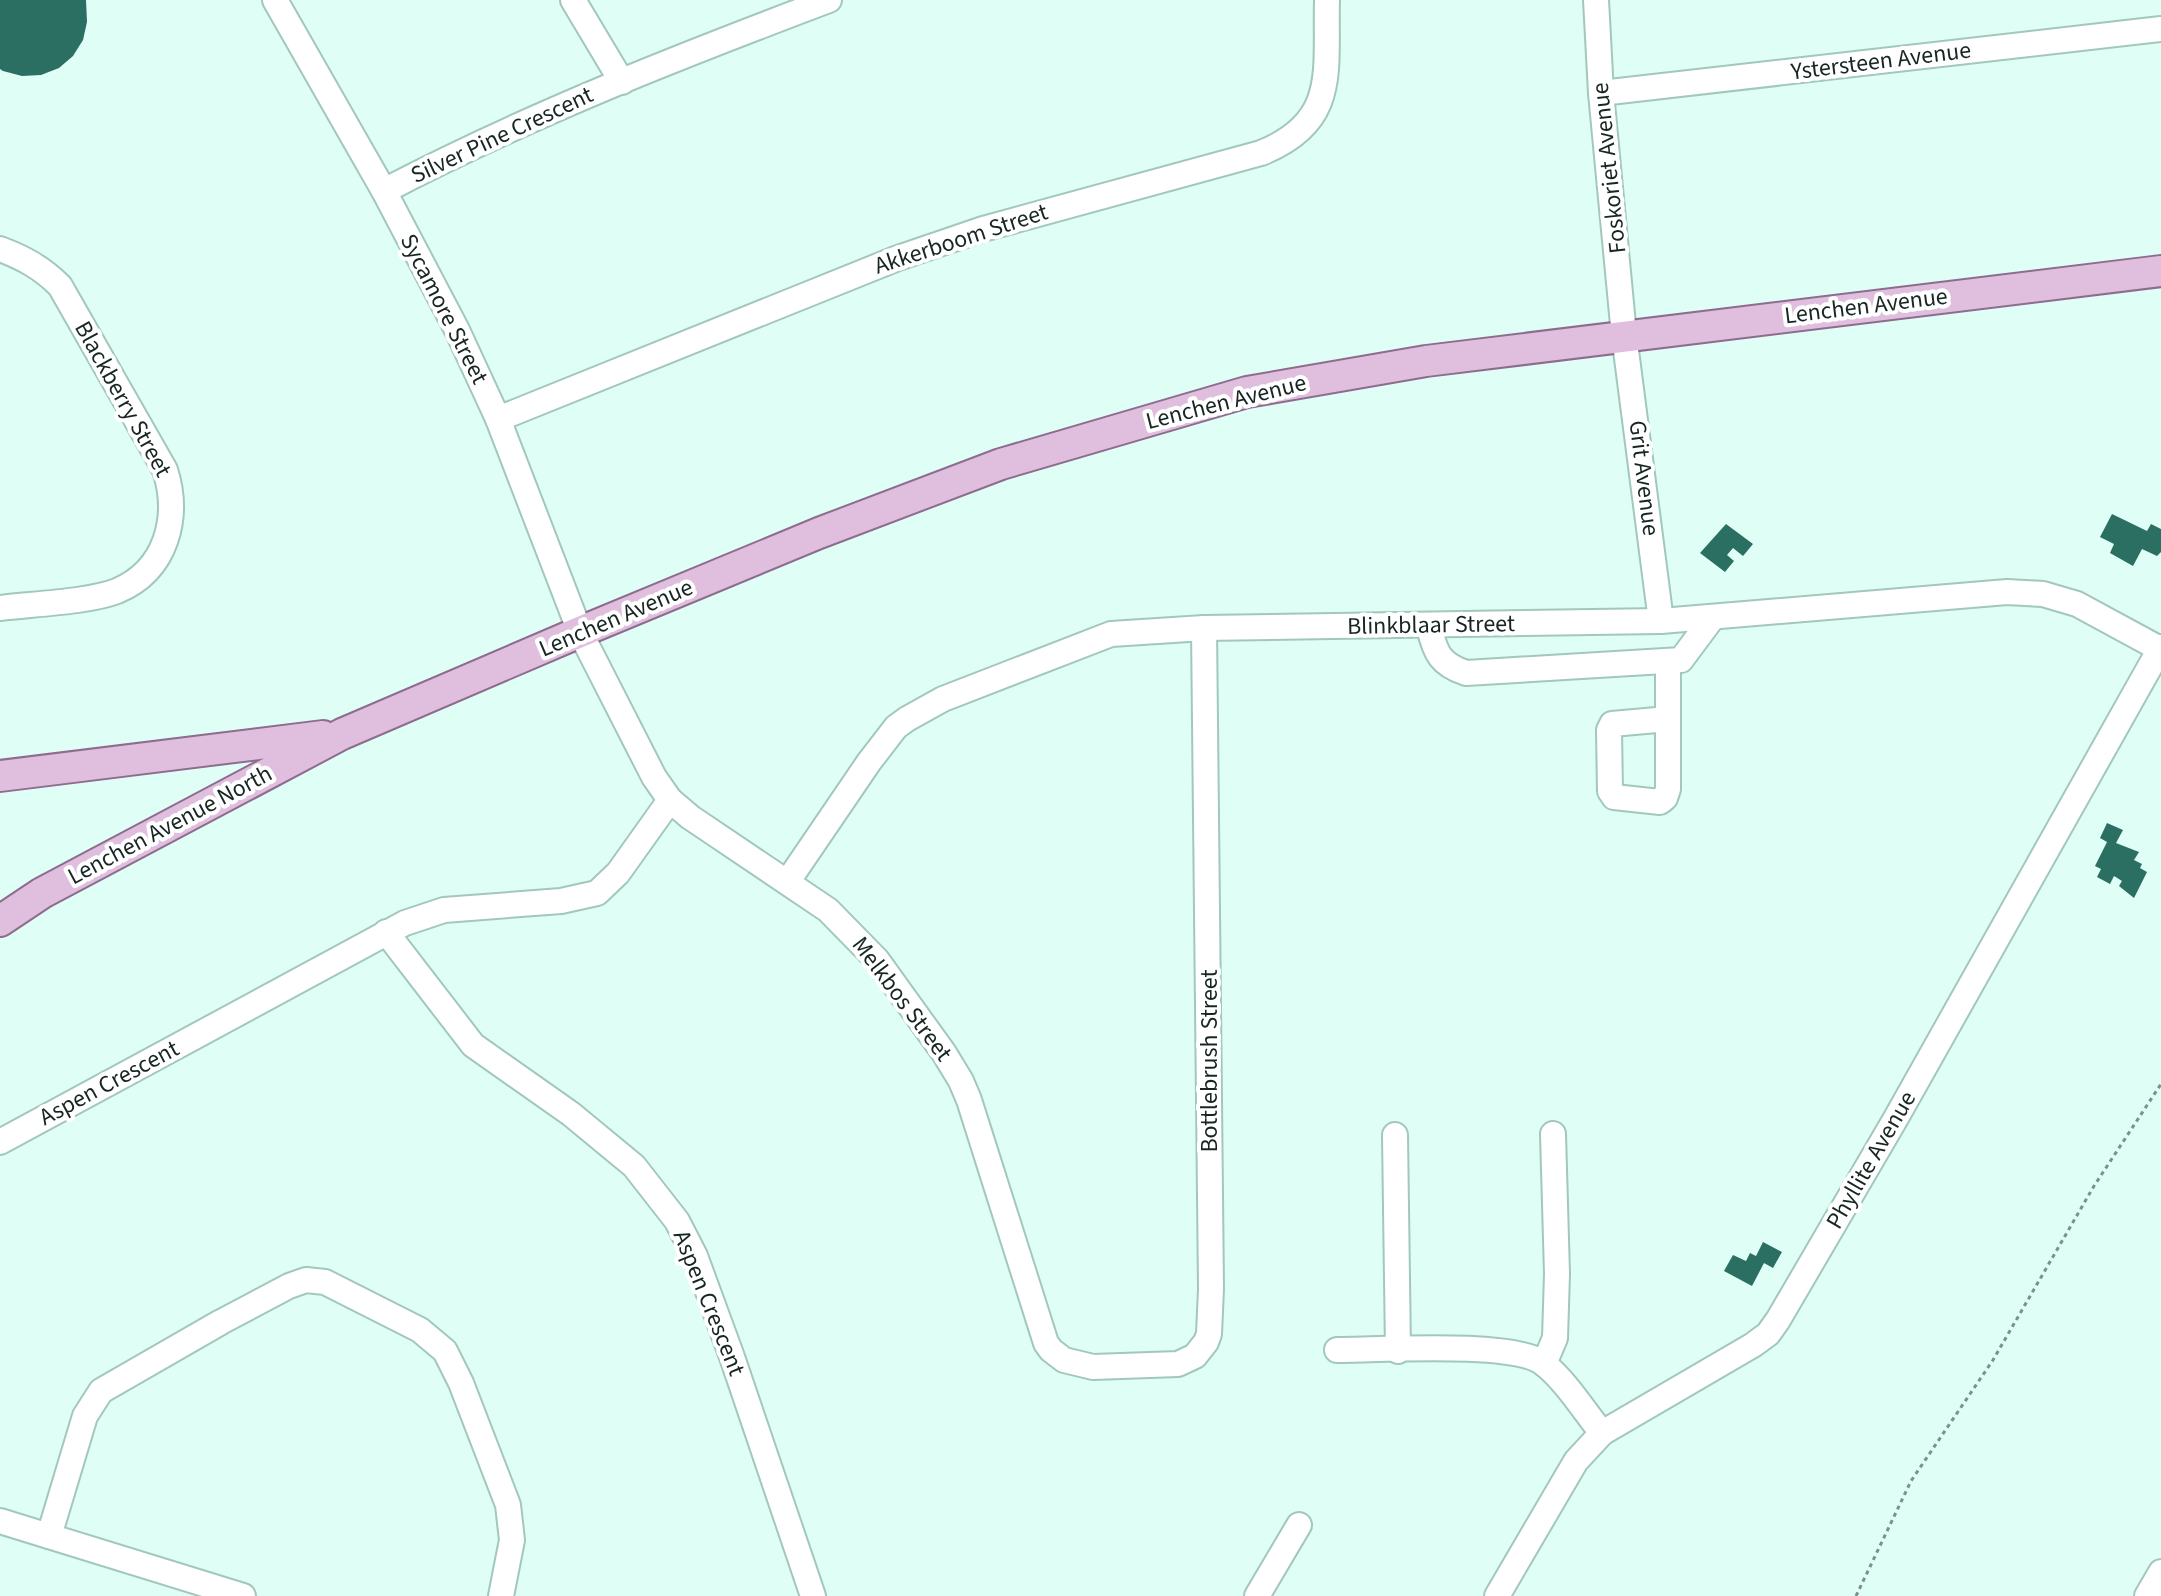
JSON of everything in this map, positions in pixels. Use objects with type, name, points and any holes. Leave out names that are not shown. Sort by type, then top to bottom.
[{"type":"main road","name":"Lenchen Avenue","points":[[342,734],[819,533],[1001,464],[1247,392],[1426,361],[2161,271]]},
{"type":"main road","points":[[0,776],[342,734]]},
{"type":"main road","name":"Lenchen Avenue North","points":[[0,921],[42,893],[342,734]]},
{"type":"street","name":"Sycamore Street","points":[[275,0],[384,191],[457,330],[498,419],[580,632]]},
{"type":"street","name":"Silver Pine Crescent","points":[[573,0],[622,82]]},
{"type":"street","name":"Silver Pine Crescent","points":[[384,191],[465,149],[622,82],[829,0]]},
{"type":"street","name":"Akkerboom Street","points":[[498,419],[898,258],[983,229],[1261,153],[1284,144],[1309,123],[1321,99],[1325,84],[1327,0]]},
{"type":"street","name":"Foskoriet Avenue","points":[[1596,0],[1601,93],[1624,335]]},
{"type":"street","name":"Ystersteen Avenue","points":[[1601,93],[2161,29]]},
{"type":"street","name":"Blackberry Street","points":[[0,249],[32,263],[60,286],[165,470],[172,509],[163,549],[153,564],[126,586],[104,595],[0,608]]},
{"type":"street","name":"Grit Avenue","points":[[1624,335],[1661,621]]},
{"type":"street","name":"Blinkblaar Street","points":[[788,881],[896,727],[943,699],[1111,634],[1204,628],[1661,621],[2007,592],[2057,597],[2077,604],[2160,648]]},
{"type":"street","points":[[1428,625],[1437,655],[1450,668],[1466,673],[1681,660],[1713,617]]},
{"type":"street","name":"Bottlebrush Street","points":[[1064,1360],[1093,1367],[1169,1366],[1195,1356],[1203,1348],[1209,1334],[1204,628]]},
{"type":"street","name":"Melkbos Street","points":[[580,632],[654,777],[670,800],[690,817],[828,910],[877,960],[955,1069],[969,1100],[1040,1329],[1051,1350],[1064,1360]]},
{"type":"street","name":"Phyllite Avenue","points":[[1497,1596],[1576,1461],[1602,1433],[1753,1345],[1768,1334],[1778,1320],[2160,648]]},
{"type":"street","points":[[1668,661],[1668,719]]},
{"type":"street","name":"Aspen Crescent","points":[[0,1142],[386,932],[444,910],[561,901],[597,893],[618,873],[670,800]]},
{"type":"street","name":"Aspen Crescent","points":[[386,932],[473,1045],[571,1114],[634,1166],[677,1221],[695,1256],[732,1357],[813,1596]]},
{"type":"street","points":[[1544,1364],[1555,1338],[1553,1134]]},
{"type":"street","points":[[1395,1135],[1398,1351]]},
{"type":"street","points":[[49,1536],[85,1416],[101,1391],[289,1286],[314,1279],[420,1330],[445,1351],[461,1383],[510,1515],[511,1552],[501,1596]]},
{"type":"street","points":[[1337,1350],[1518,1352],[1544,1364],[1602,1433]]},
{"type":"street","points":[[0,1521],[243,1596]]},
{"type":"street","points":[[1257,1596],[1299,1525]]},
{"type":"street","points":[[2147,1596],[2161,1574]]},
{"type":"path","points":[[1856,1596],[1911,1481],[1993,1360],[2094,1186],[2161,1084]]},
{"type":"building","points":[[0,0],[86,0],[87,22],[83,40],[73,56],[59,68],[41,75],[22,76],[3,71],[0,69]]},
{"type":"building","points":[[2112,514],[2147,531],[2151,524],[2161,529],[2161,552],[2157,556],[2142,549],[2133,566],[2110,553],[2114,544],[2100,537]]},
{"type":"building","points":[[1726,524],[1753,544],[1743,556],[1733,548],[1727,555],[1734,561],[1725,572],[1700,553]]},
{"type":"building","points":[[2107,823],[2123,830],[2116,843],[2139,852],[2134,860],[2142,864],[2140,868],[2147,872],[2134,898],[2119,886],[2122,881],[2114,876],[2110,884],[2097,877],[2101,869],[2095,866],[2107,842],[2100,838]]},
{"type":"building","points":[[1763,1242],[1782,1252],[1773,1268],[1764,1263],[1752,1286],[1724,1271],[1733,1255],[1746,1261],[1750,1253],[1756,1256]]}]
